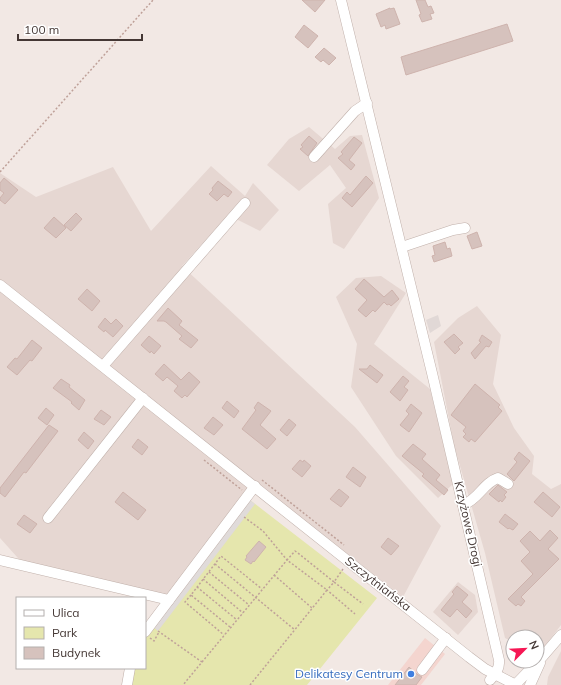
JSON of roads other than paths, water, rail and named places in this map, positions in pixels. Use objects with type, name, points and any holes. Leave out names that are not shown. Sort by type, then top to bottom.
[{"type":"street","name":"Krzyżowe Drogi","points":[[341,0],[402,247],[500,664],[494,680]]},
{"type":"street","points":[[314,157],[356,111],[367,103]]},
{"type":"street","points":[[103,366],[245,203]]},
{"type":"street","points":[[402,247],[453,230],[465,228]]},
{"type":"street","name":"Szczytniańska","points":[[0,285],[469,656],[494,680],[517,684]]},
{"type":"street","points":[[48,518],[143,398]]},
{"type":"street","points":[[463,505],[472,502],[491,480],[498,478],[508,484]]},
{"type":"street","points":[[147,629],[255,486]]},
{"type":"street","points":[[0,560],[169,600]]},
{"type":"street","points":[[545,654],[561,635]]},
{"type":"street","points":[[422,670],[446,638]]},
{"type":"street","points":[[127,685],[130,669]]},
{"type":"street","points":[[517,684],[531,669]]},
{"type":"street","points":[[530,685],[537,669]]},
{"type":"place","name":"Delikatesy Centrum","points":[[411,674]]}]
